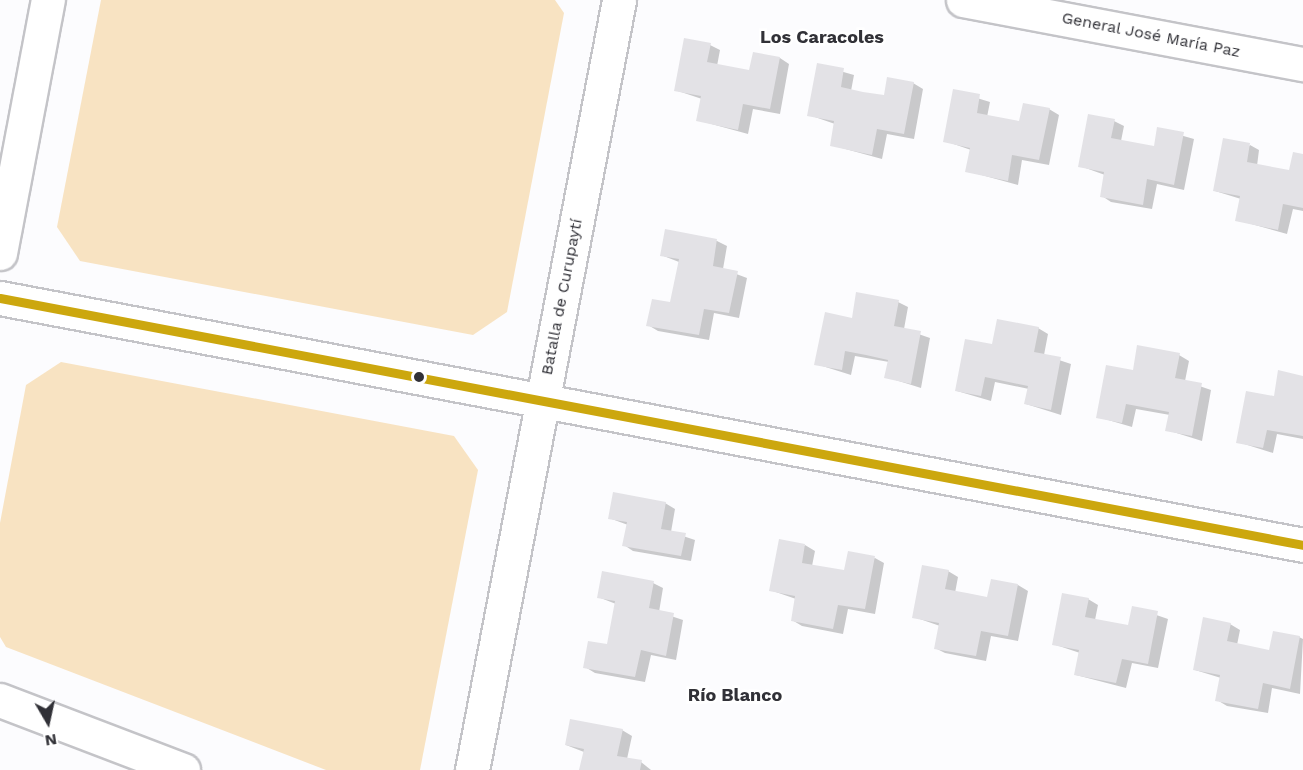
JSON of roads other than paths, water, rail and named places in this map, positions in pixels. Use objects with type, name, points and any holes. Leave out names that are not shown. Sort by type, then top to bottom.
[{"type":"street","points":[[0,253],[48,0]]},
{"type":"street","name":"Batalla de Curupaytí","points":[[472,770],[619,0]]},
{"type":"street","name":"General José María Paz","points":[[963,0],[1303,64]]},
{"type":"street","points":[[0,298],[1303,545]]},
{"type":"street","points":[[0,700],[183,770]]},
{"type":"district","name":"Los Caracoles","points":[[822,37]]},
{"type":"district","name":"Río Blanco","points":[[735,695]]}]
